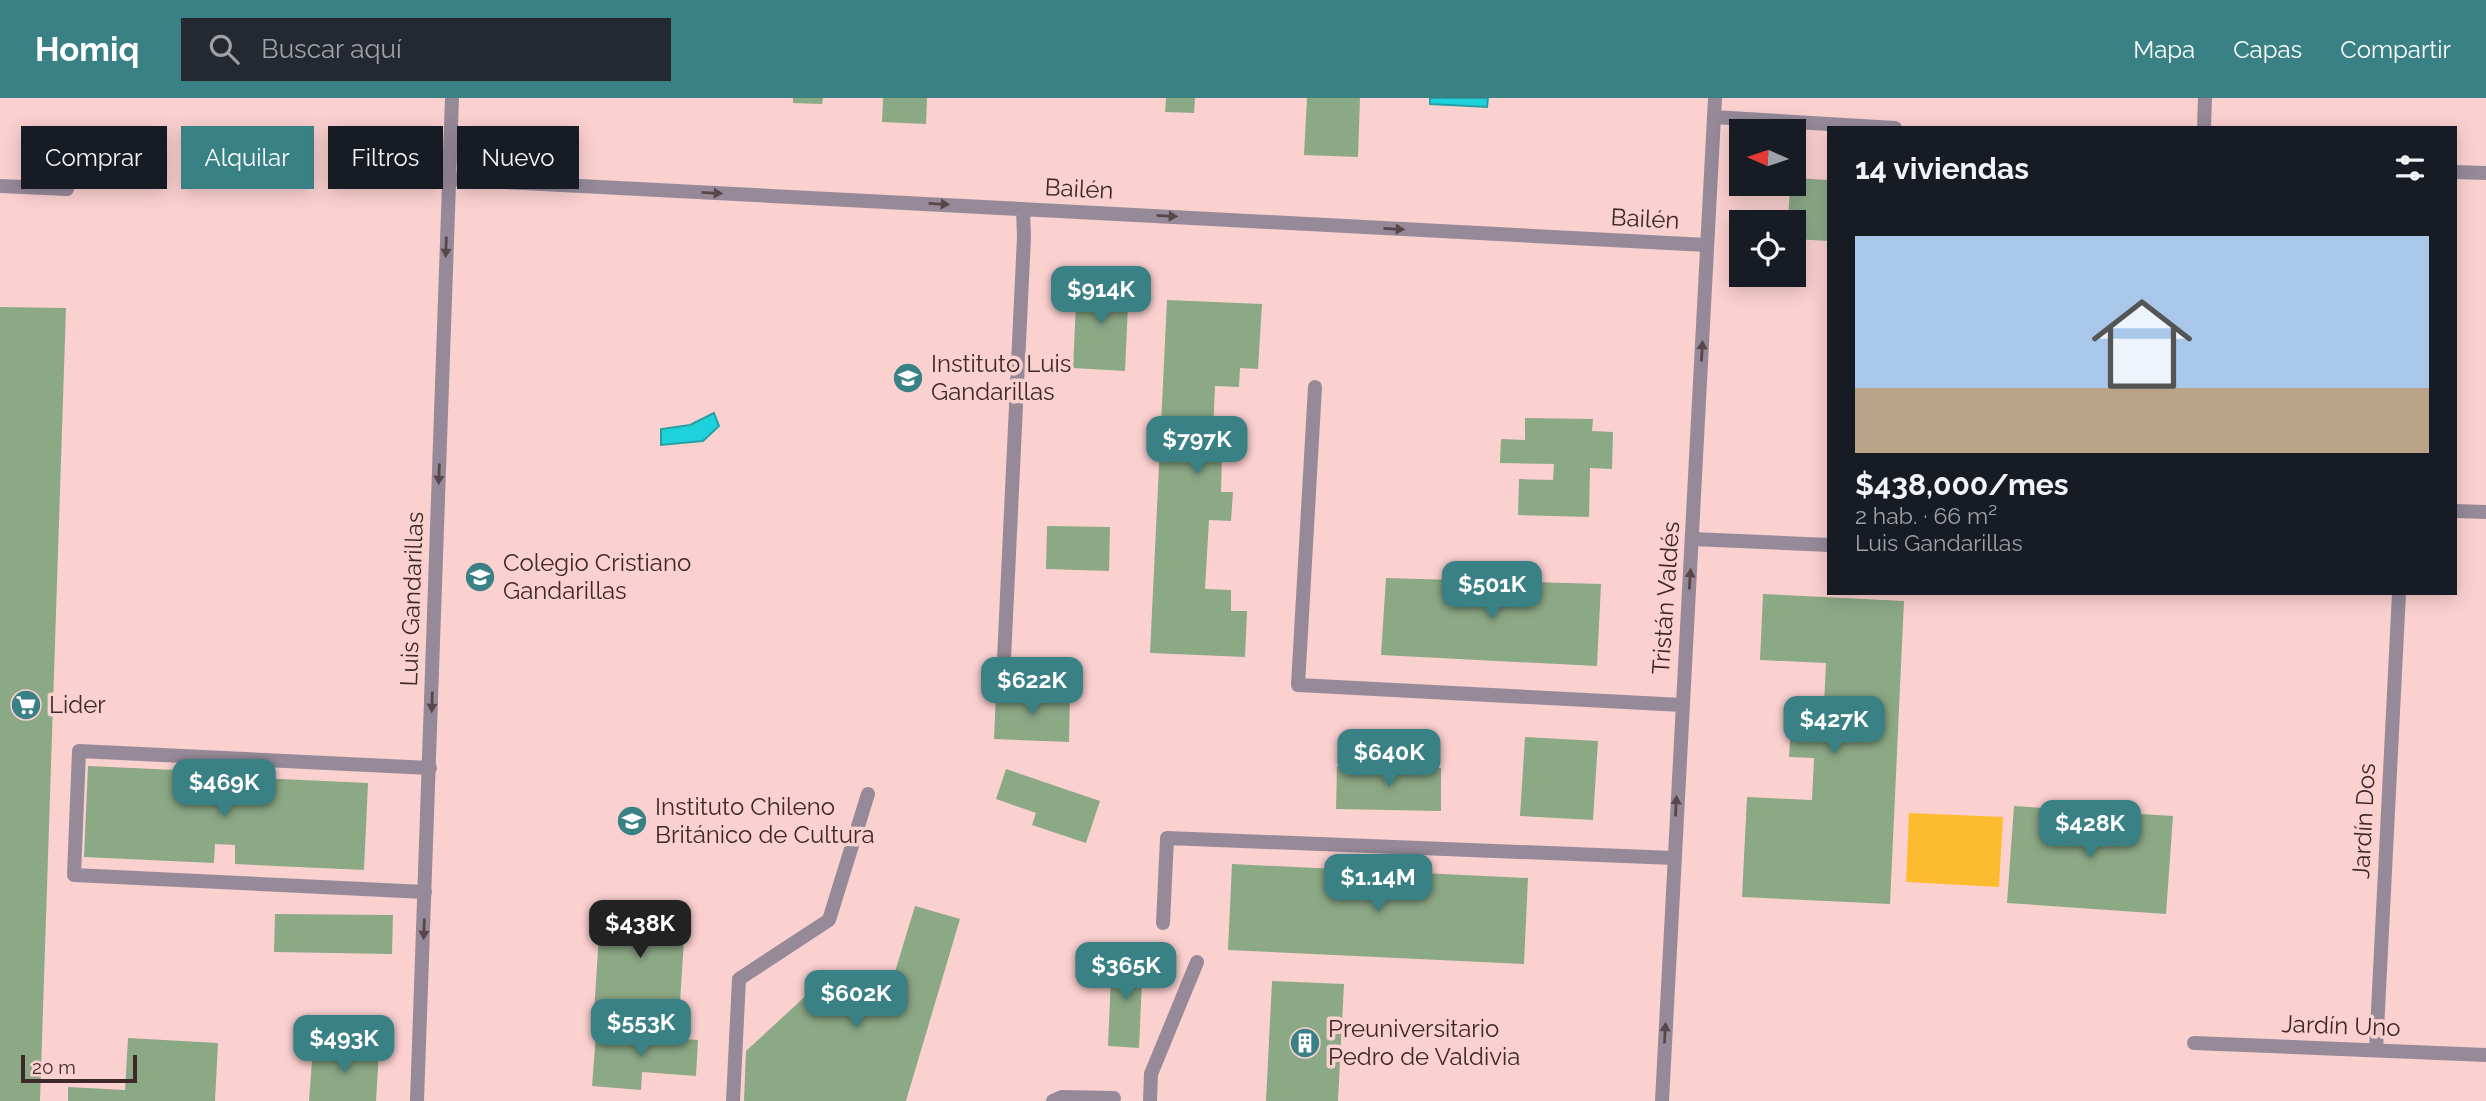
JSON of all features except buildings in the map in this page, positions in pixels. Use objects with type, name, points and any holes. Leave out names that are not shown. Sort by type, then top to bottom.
[{"type":"street","name":"Luis Gandarillas","points":[[417,1101],[452,98]]},
{"type":"street","name":"Tristán Valdés","points":[[1662,1101],[1715,98]]},
{"type":"street","points":[[2204,126],[2205,98]]},
{"type":"street","points":[[1714,117],[1862,126]]},
{"type":"street","points":[[2457,172],[2486,173]]},
{"type":"street","name":"Bailén","points":[[448,179],[1707,245]]},
{"type":"street","points":[[0,186],[21,187]]},
{"type":"street","points":[[1004,659],[1024,251],[1023,209]]},
{"type":"street","points":[[1315,387],[1298,685],[1682,705]]},
{"type":"street","points":[[2457,511],[2486,512]]},
{"type":"street","points":[[1692,539],[1827,545]]},
{"type":"street","name":"Jardín Dos","points":[[2376,1050],[2399,595]]},
{"type":"street","points":[[425,892],[74,875],[79,751],[430,768]]},
{"type":"street","points":[[733,1101],[739,979],[828,920],[868,793]]},
{"type":"street","points":[[1163,923],[1167,838],[1674,858]]},
{"type":"street","points":[[1150,1101],[1151,1074],[1196,962]]},
{"type":"street","name":"Jardín Uno","points":[[2194,1043],[2486,1055]]},
{"type":"street","points":[[1053,1101],[1062,1097],[1114,1098]]},
{"type":"shaded area","points":[[1909,813],[2003,817],[1999,887],[1906,882]]},
{"type":"water","points":[[1430,98],[1488,98],[1487,107],[1430,104]]},
{"type":"water","points":[[714,413],[719,426],[703,441],[661,445],[661,429],[690,425]]},
{"type":"place","name":"Instituto Luis Gandarillas","points":[[908,378]]},
{"type":"place","name":"Colegio Cristiano Gandarillas","points":[[480,577]]},
{"type":"place","name":"Lider","points":[[26,705]]},
{"type":"place","name":"Instituto Chileno Británico de Cultura","points":[[632,821]]},
{"type":"place","name":"Preuniversitario Pedro de Valdivia","points":[[1305,1043]]}]
